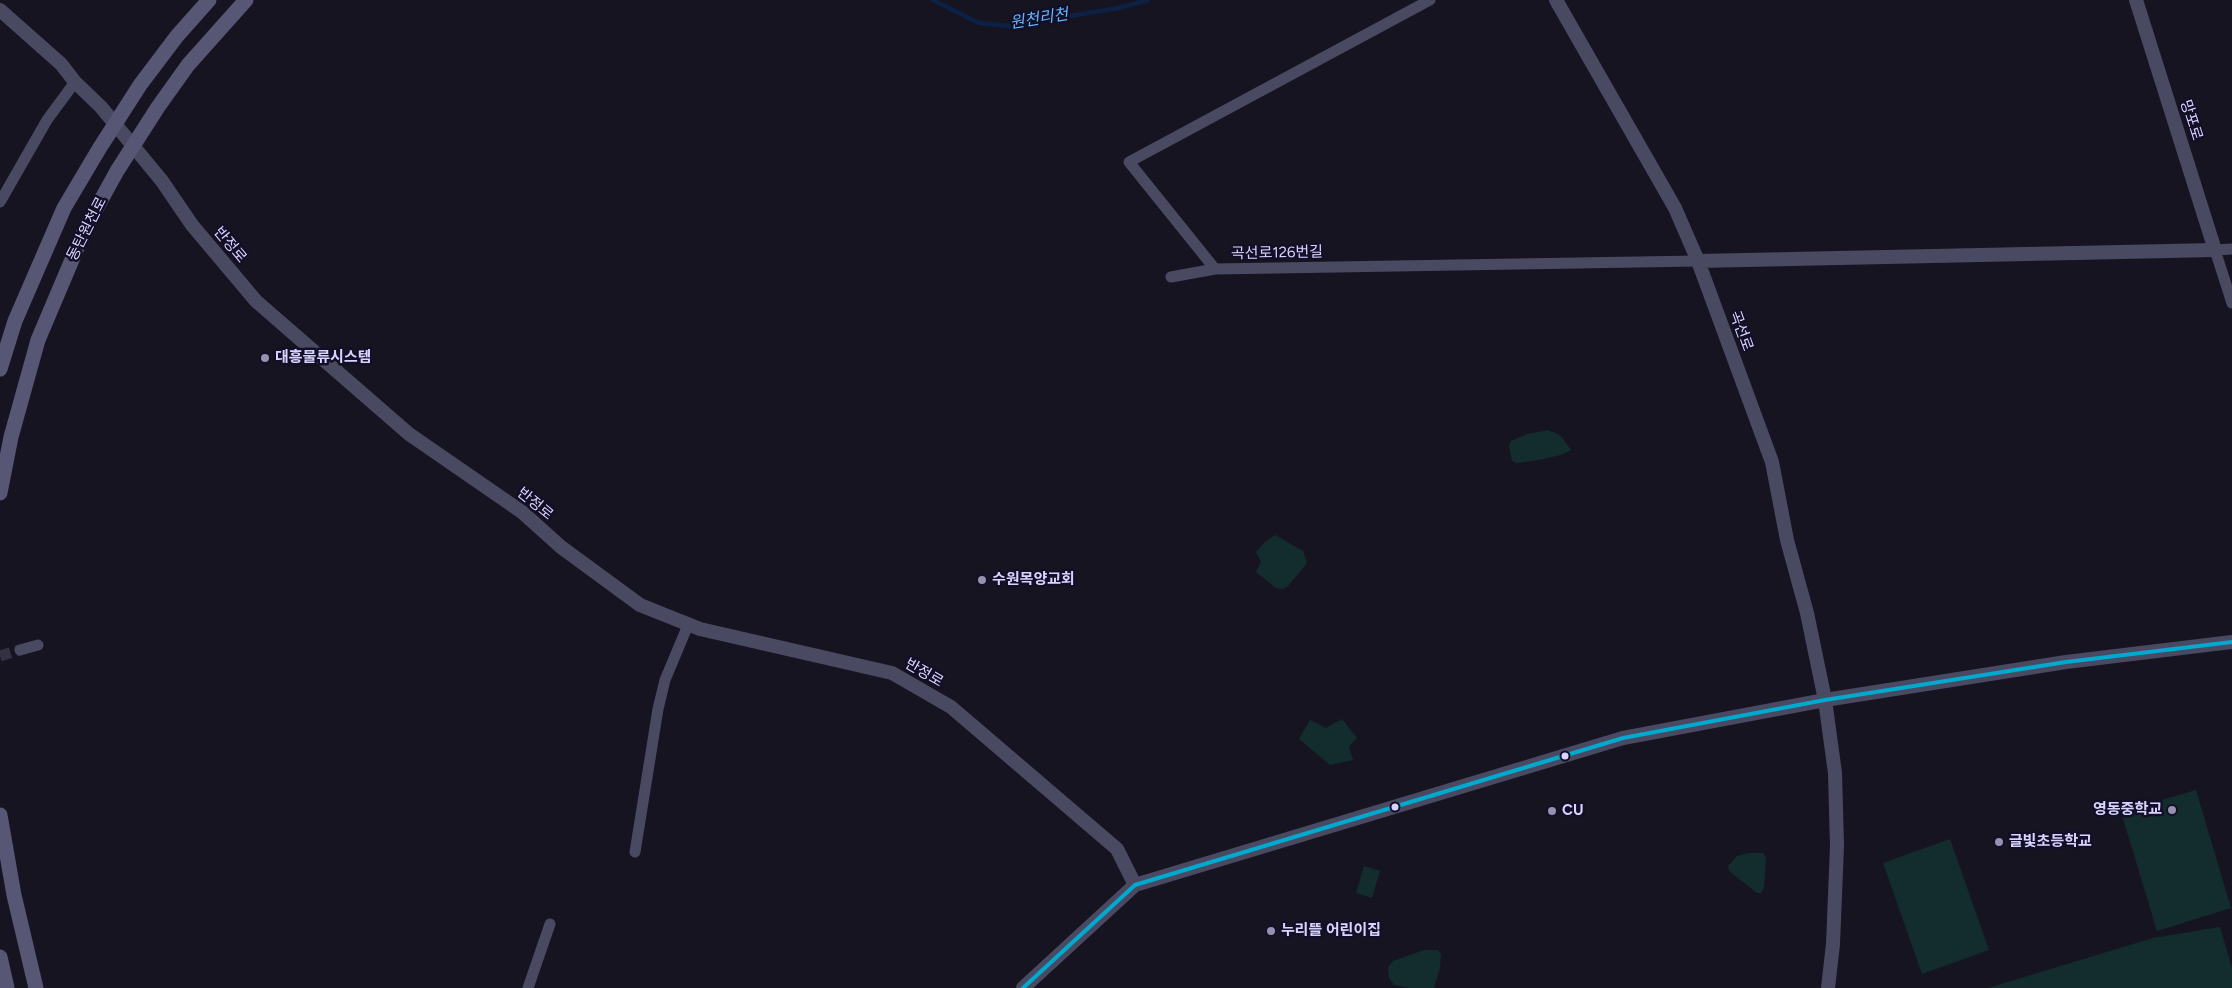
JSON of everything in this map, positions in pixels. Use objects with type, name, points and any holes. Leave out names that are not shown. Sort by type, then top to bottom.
[{"type":"main road","name":"동탄원천로","points":[[0,369],[15,321],[56,226],[99,149],[140,85],[177,36],[209,0]]},
{"type":"main road","name":"동탄원천로","points":[[0,493],[10,436],[38,340],[85,229],[158,107],[188,65],[246,0]]},
{"type":"main road","points":[[0,815],[14,895],[36,988]]},
{"type":"main road","points":[[0,957],[7,988]]},
{"type":"street","name":"곡선로126번길","points":[[1430,0],[1128,162],[1215,269],[1698,261]]},
{"type":"street","name":"곡선로","points":[[1556,0],[1675,208],[1698,261],[1772,462],[1787,540],[1807,612],[1825,700],[1834,773],[1837,846],[1833,944],[1828,988]]},
{"type":"street","name":"망포로","points":[[2136,0],[2215,250]]},
{"type":"street","name":"반정로","points":[[0,10],[61,64],[75,82],[113,122],[162,181],[192,225],[256,301],[315,355],[409,434],[522,512],[561,548],[640,605],[688,625],[842,663],[892,673],[951,707],[1117,849],[1135,885]]},
{"type":"street","points":[[0,202],[47,120],[75,82]]},
{"type":"street","points":[[1698,261],[2232,249]]},
{"type":"street","points":[[2215,250],[2232,303]]},
{"type":"street","points":[[1172,277],[1215,269]]},
{"type":"street","points":[[636,852],[658,709],[665,680],[688,625]]},
{"type":"street","points":[[1023,988],[1135,885],[1623,738],[1825,700],[2066,662],[2232,642]]},
{"type":"street","points":[[20,650],[38,645]]},
{"type":"street","points":[[528,988],[550,924]]},
{"type":"green space","points":[[1548,430],[1560,435],[1571,450],[1561,455],[1538,460],[1517,463],[1512,461],[1509,446],[1511,441],[1527,434]]},
{"type":"green space","points":[[1275,535],[1303,551],[1307,563],[1288,586],[1283,589],[1276,588],[1256,572],[1261,562],[1256,552]]},
{"type":"green space","points":[[1342,719],[1357,738],[1349,747],[1353,760],[1330,765],[1299,739],[1310,720],[1326,728]]},
{"type":"green space","points":[[2196,790],[2231,908],[2157,931],[2121,812]]},
{"type":"green space","points":[[1950,839],[1989,950],[1922,974],[1883,863]]},
{"type":"green space","points":[[1763,853],[1766,857],[1764,887],[1761,893],[1757,893],[1729,871],[1728,866],[1737,856]]},
{"type":"green space","points":[[1364,866],[1380,871],[1372,898],[1356,893]]},
{"type":"green space","points":[[2220,927],[2232,968],[2232,988],[1988,988],[2153,938]]},
{"type":"green space","points":[[1424,950],[1438,950],[1441,954],[1440,968],[1434,988],[1409,988],[1394,985],[1389,978],[1388,967],[1393,961]]},
{"type":"waterway","name":"원천리천","points":[[933,0],[979,23],[1011,26],[1118,8],[1148,0]]},
{"type":"tunnel","points":[[0,656],[20,650]]},
{"type":"transit line","points":[[1023,988],[1135,885],[1623,738],[1825,700],[2066,662],[2232,642]]},
{"type":"place","name":"대흥물류시스템","points":[[265,358]]},
{"type":"place","name":"수원목양교회","points":[[982,580]]},
{"type":"place","name":"영동중학교","points":[[2172,810]]},
{"type":"place","name":"CU","points":[[1552,811]]},
{"type":"place","name":"글빛초등학교","points":[[1999,842]]},
{"type":"place","name":"누리뜰 어린이집","points":[[1271,931]]}]
